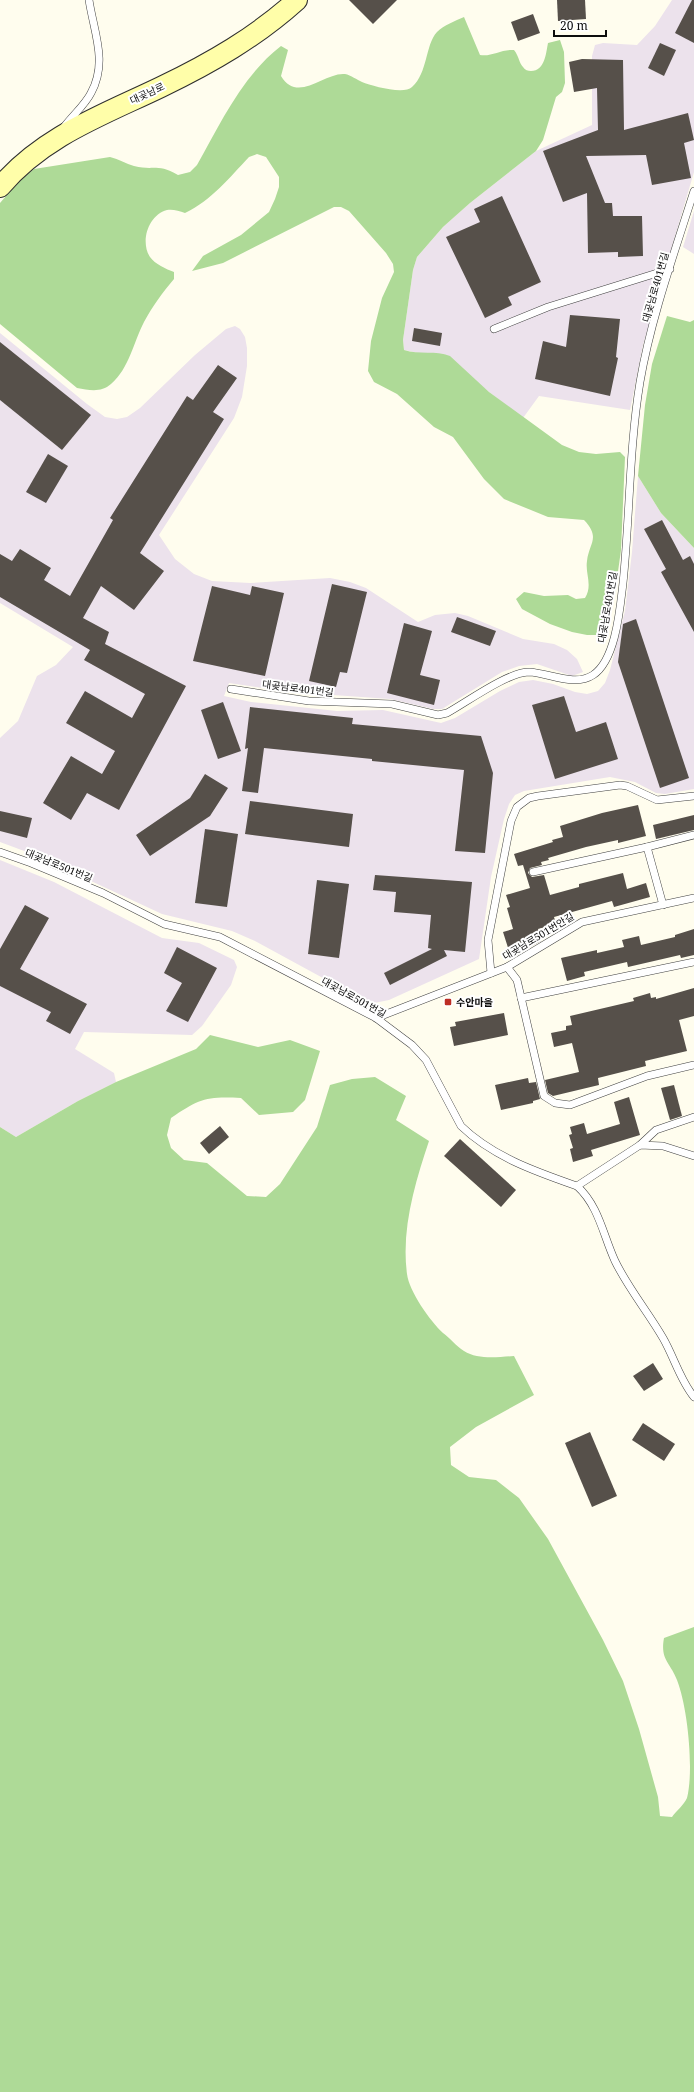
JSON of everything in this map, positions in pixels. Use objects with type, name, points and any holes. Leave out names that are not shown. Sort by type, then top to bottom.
[{"type":"street","name":"대곶남로","points":[[0,187],[31,155],[52,140],[80,124],[161,87],[228,53],[279,15],[296,0]]},
{"type":"lane","points":[[52,140],[91,95],[100,72],[98,46],[89,0]]},
{"type":"lane","name":"대곶남로401번길","points":[[231,689],[309,701],[392,704],[438,715],[447,713],[510,676],[527,672],[542,673],[570,680],[582,680],[601,669],[608,657],[621,595],[627,548],[633,437],[640,380],[670,269],[694,191]]},
{"type":"lane","points":[[494,329],[548,307],[670,269]]},
{"type":"lane","points":[[491,973],[488,940],[508,834],[517,807],[529,798],[603,786],[627,786],[657,800],[694,796]]},
{"type":"lane","points":[[533,872],[694,835]]},
{"type":"lane","points":[[647,847],[663,905]]},
{"type":"lane","name":"대곶남로501번길","points":[[0,852],[31,863],[103,894],[164,924],[220,937],[376,1018],[412,1045],[426,1060],[461,1126],[470,1134],[511,1160],[577,1186]]},
{"type":"lane","name":"대곶남로501번안길","points":[[376,1018],[507,967],[582,922],[694,898]]},
{"type":"lane","points":[[521,998],[694,962]]},
{"type":"lane","points":[[507,967],[517,980],[544,1096],[555,1103],[570,1105],[647,1076],[694,1065]]},
{"type":"lane","points":[[694,1117],[656,1130],[640,1145],[577,1186],[586,1194],[593,1206],[621,1274],[663,1339],[688,1390],[694,1397]]},
{"type":"lane","points":[[640,1145],[663,1146],[694,1156]]},
{"type":"shaded area","points":[[672,0],[694,0],[694,172],[643,345],[630,410],[539,396],[523,418],[444,354],[418,353],[404,350],[403,340],[413,270],[417,257],[443,227],[470,203],[536,151],[592,125],[592,56],[595,45],[603,43],[637,45],[655,26]]},
{"type":"shaded area","points":[[694,211],[694,254],[683,247]]},
{"type":"shaded area","points":[[235,326],[240,329],[245,337],[247,348],[247,366],[242,397],[234,418],[159,535],[175,559],[194,574],[212,581],[250,583],[330,578],[350,582],[366,588],[418,622],[435,615],[455,613],[468,616],[523,639],[554,644],[567,650],[577,659],[583,672],[572,676],[537,664],[519,666],[502,672],[442,709],[433,709],[390,699],[290,692],[229,683],[224,696],[251,702],[337,711],[383,710],[441,723],[455,718],[500,691],[519,682],[533,680],[587,694],[598,691],[605,683],[610,670],[625,611],[632,552],[638,476],[661,513],[694,548],[694,789],[665,794],[656,793],[635,782],[610,777],[524,791],[515,795],[509,804],[504,819],[491,877],[479,959],[389,1000],[374,1003],[367,1002],[255,941],[232,931],[162,914],[35,855],[0,842],[0,738],[18,721],[37,676],[56,665],[73,647],[0,603],[0,333],[87,404],[105,417],[117,419],[127,417],[140,408],[195,355],[226,329]]},
{"type":"shaded area","points":[[0,860],[54,882],[162,938],[199,943],[234,960],[237,967],[231,985],[202,1026],[192,1035],[84,1032],[75,1049],[114,1073],[116,1082],[78,1101],[16,1137],[0,1127]]},
{"type":"green space","points":[[464,17],[480,55],[489,55],[514,50],[522,65],[529,71],[536,70],[542,65],[548,43],[560,40],[564,52],[565,83],[562,92],[556,97],[543,140],[536,151],[470,203],[443,227],[417,257],[413,270],[403,340],[404,350],[439,353],[450,356],[489,392],[562,445],[579,452],[596,454],[620,452],[625,457],[621,550],[615,593],[602,635],[587,635],[572,632],[550,624],[522,609],[516,599],[524,592],[544,596],[568,595],[576,599],[585,598],[589,584],[587,561],[593,536],[592,531],[584,520],[548,517],[504,499],[484,479],[453,437],[434,427],[397,394],[374,382],[368,371],[371,341],[382,298],[394,272],[393,264],[386,253],[349,211],[341,207],[334,207],[223,263],[192,271],[203,256],[241,235],[269,212],[279,187],[279,177],[266,157],[257,154],[249,157],[220,188],[195,208],[185,213],[167,210],[155,217],[146,237],[147,251],[155,262],[174,272],[174,279],[147,316],[127,363],[117,378],[107,387],[99,390],[77,388],[0,324],[0,203],[18,182],[34,169],[110,157],[134,166],[165,169],[178,175],[190,172],[197,165],[233,101],[255,71],[281,46],[288,50],[281,76],[288,84],[295,87],[312,85],[329,77],[345,74],[362,82],[395,90],[402,90],[412,87],[417,81],[424,67],[430,44],[437,32],[446,25]]},
{"type":"green space","points":[[667,316],[690,322],[694,320],[694,548],[661,513],[638,476],[645,405],[652,364]]},
{"type":"green space","points":[[210,1035],[258,1047],[290,1040],[320,1051],[305,1100],[293,1112],[259,1115],[241,1098],[211,1098],[196,1103],[171,1118],[167,1135],[171,1148],[184,1160],[207,1163],[247,1196],[266,1197],[280,1184],[317,1127],[330,1085],[352,1079],[375,1077],[406,1096],[396,1120],[429,1141],[410,1206],[406,1240],[407,1274],[412,1289],[432,1321],[443,1333],[464,1351],[475,1356],[482,1357],[514,1356],[534,1395],[476,1427],[450,1447],[451,1465],[469,1477],[496,1480],[519,1498],[548,1539],[603,1640],[623,1681],[639,1729],[658,1797],[660,1816],[672,1817],[686,1801],[690,1772],[689,1739],[684,1706],[677,1680],[666,1660],[663,1651],[664,1638],[694,1627],[694,2092],[0,2092],[0,1127],[16,1137],[78,1101],[116,1082],[196,1049]]},
{"type":"building","points":[[349,0],[397,0],[373,24]]},
{"type":"building","points":[[557,0],[585,0],[586,19],[558,21]]},
{"type":"building","points":[[692,0],[694,0],[694,43],[675,33]]},
{"type":"building","points":[[533,14],[540,33],[518,41],[511,22]]},
{"type":"building","points":[[660,43],[676,50],[664,76],[648,68]]},
{"type":"building","points":[[582,59],[623,60],[624,130],[688,113],[694,140],[684,143],[691,178],[652,185],[646,155],[586,156],[605,203],[612,203],[613,216],[642,216],[643,256],[618,257],[618,252],[588,253],[587,193],[563,202],[543,151],[598,130],[597,88],[574,92],[569,62]]},
{"type":"building","points":[[502,196],[541,282],[508,297],[512,305],[485,318],[446,237],[480,222],[474,209]]},
{"type":"building","points":[[570,315],[620,319],[616,357],[618,358],[610,396],[535,379],[543,341],[566,347]]},
{"type":"building","points":[[414,328],[442,333],[440,346],[412,341]]},
{"type":"building","points":[[0,342],[91,415],[62,450],[0,400]]},
{"type":"building","points":[[218,365],[237,378],[213,412],[224,419],[140,553],[164,571],[134,610],[101,586],[83,618],[109,632],[105,644],[186,686],[119,810],[87,793],[71,820],[43,803],[71,756],[102,774],[115,751],[66,723],[85,691],[132,718],[145,694],[84,660],[90,650],[0,597],[0,554],[12,561],[20,549],[51,568],[44,580],[70,596],[113,520],[110,518],[187,396],[193,400]]},
{"type":"building","points":[[48,454],[68,466],[46,503],[26,492]]},
{"type":"building","points":[[662,520],[683,560],[690,556],[694,564],[694,632],[661,572],[666,569],[644,529]]},
{"type":"building","points":[[332,584],[367,592],[347,673],[340,672],[336,687],[309,681]]},
{"type":"building","points":[[212,586],[250,595],[252,586],[284,593],[265,676],[193,661]]},
{"type":"building","points":[[457,617],[496,631],[490,646],[451,632]]},
{"type":"building","points":[[636,619],[689,778],[660,788],[618,662],[623,624]]},
{"type":"building","points":[[404,623],[432,631],[420,675],[440,680],[434,705],[387,693]]},
{"type":"building","points":[[564,696],[576,732],[606,722],[618,759],[555,779],[532,705]]},
{"type":"building","points":[[223,702],[241,751],[218,759],[201,710]]},
{"type":"building","points":[[250,707],[353,718],[352,724],[481,736],[493,773],[485,853],[455,851],[464,770],[264,748],[258,793],[242,791],[248,748],[245,749]]},
{"type":"building","points":[[205,774],[228,788],[210,816],[150,856],[136,835],[190,798]]},
{"type":"building","points":[[250,801],[353,814],[349,847],[245,834]]},
{"type":"building","points":[[638,805],[646,836],[618,843],[618,840],[586,847],[548,858],[549,860],[541,862],[542,865],[530,868],[528,873],[532,877],[544,875],[550,895],[579,887],[579,884],[623,873],[627,889],[646,883],[650,897],[614,907],[612,901],[554,917],[556,924],[538,929],[541,941],[528,948],[510,954],[503,932],[513,929],[507,908],[510,907],[506,895],[530,888],[523,865],[518,866],[514,854],[553,842],[552,840],[563,837],[560,826],[602,813]]},
{"type":"building","points":[[0,811],[32,818],[27,838],[0,831]]},
{"type":"building","points":[[694,815],[694,830],[656,839],[653,825]]},
{"type":"building","points":[[205,829],[238,834],[227,907],[195,903]]},
{"type":"building","points":[[375,875],[472,882],[465,952],[444,950],[447,956],[390,985],[384,973],[432,949],[428,948],[431,915],[394,912],[396,892],[373,890]]},
{"type":"building","points":[[317,880],[349,884],[339,958],[308,954]]},
{"type":"building","points":[[25,905],[49,918],[20,969],[87,1004],[70,1034],[46,1021],[51,1012],[0,986],[0,949]]},
{"type":"building","points":[[694,929],[694,955],[681,958],[680,955],[628,967],[627,962],[584,972],[585,976],[567,981],[561,958],[597,950],[597,953],[624,947],[622,940],[639,936],[641,945],[675,937],[675,935]]},
{"type":"building","points":[[177,947],[217,968],[188,1022],[166,1011],[182,983],[164,973]]},
{"type":"building","points":[[694,988],[694,1016],[679,1020],[687,1051],[645,1061],[646,1066],[598,1078],[599,1085],[553,1096],[548,1093],[545,1080],[579,1072],[572,1043],[554,1047],[551,1033],[566,1030],[566,1026],[572,1025],[570,1016],[634,1001],[633,998],[650,993],[651,998],[656,997],[656,999]]},
{"type":"building","points":[[504,1013],[508,1035],[454,1046],[450,1027],[456,1026],[455,1022]]},
{"type":"building","points":[[528,1078],[529,1083],[536,1082],[540,1099],[533,1101],[533,1103],[501,1110],[495,1085]]},
{"type":"building","points":[[674,1085],[682,1116],[670,1120],[661,1088]]},
{"type":"building","points":[[629,1097],[640,1135],[591,1150],[593,1156],[573,1162],[570,1149],[573,1148],[569,1135],[572,1134],[570,1127],[584,1123],[587,1134],[620,1124],[614,1102]]},
{"type":"building","points":[[220,1126],[229,1137],[209,1154],[200,1143]]},
{"type":"building","points":[[460,1139],[516,1190],[501,1207],[444,1156]]},
{"type":"building","points":[[653,1363],[663,1379],[644,1391],[633,1376]]},
{"type":"building","points":[[643,1423],[675,1444],[664,1461],[632,1440]]},
{"type":"building","points":[[590,1432],[617,1496],[592,1507],[565,1443]]},
{"type":"place","name":"수안마을","points":[[448,1002]]}]
